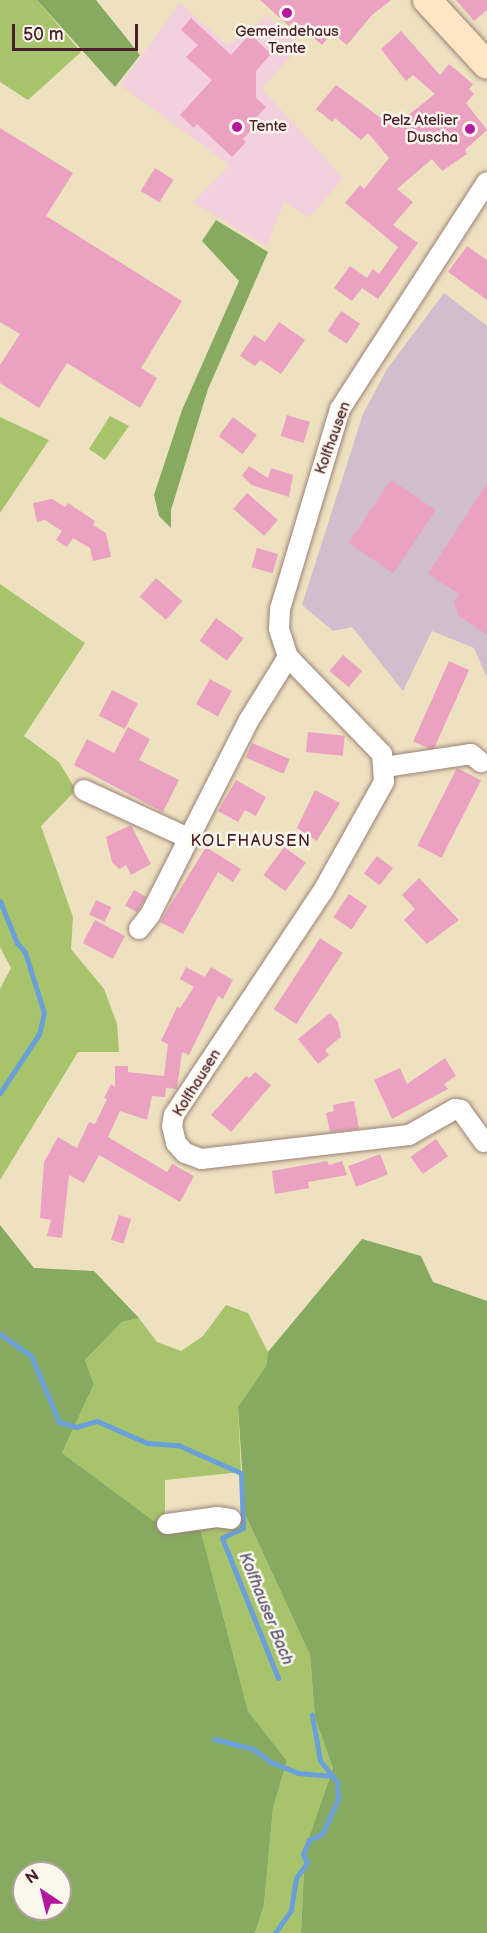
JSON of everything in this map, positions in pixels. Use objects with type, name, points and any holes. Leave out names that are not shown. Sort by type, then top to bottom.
[{"type":"street","points":[[427,0],[487,65]]},
{"type":"street","name":"Kolfhausen","points":[[484,1142],[461,1110],[455,1109],[410,1135],[379,1141],[279,1148],[201,1159],[185,1153],[176,1143],[174,1115],[323,891],[378,797],[385,767],[382,754],[366,734],[288,657],[279,628],[280,609],[340,409],[487,182]]},
{"type":"street","points":[[139,929],[150,915],[249,720],[288,657]]},
{"type":"street","points":[[385,767],[471,754],[481,762]]},
{"type":"street","points":[[84,790],[188,838]]},
{"type":"street","points":[[167,1524],[217,1517],[231,1519]]},
{"type":"shaded area","name":"Tente","points":[[180,3],[228,46],[267,16],[300,46],[262,89],[343,178],[309,218],[284,201],[267,247],[193,202],[230,165],[120,85]]},
{"type":"shaded area","points":[[444,293],[487,326],[487,678],[474,648],[432,631],[403,691],[352,627],[333,631],[302,605],[363,414],[387,369]]},
{"type":"green space","points":[[0,0],[37,0],[81,52],[28,100],[0,82]]},
{"type":"green space","points":[[37,0],[96,0],[140,55],[115,87]]},
{"type":"green space","points":[[216,220],[268,252],[208,389],[171,510],[171,528],[159,516],[154,495],[182,410],[239,281],[202,241]]},
{"type":"green space","points":[[110,416],[129,426],[105,460],[89,449]]},
{"type":"green space","points":[[0,417],[49,440],[0,513]]},
{"type":"green space","points":[[0,584],[85,643],[24,736],[59,762],[76,790],[41,826],[73,917],[71,949],[104,989],[117,1024],[119,1052],[78,1052],[0,1180],[0,989],[11,968],[0,947]]},
{"type":"green space","points":[[0,1225],[34,1268],[94,1271],[139,1318],[122,1322],[85,1360],[94,1384],[62,1453],[154,1521],[165,1517],[199,1524],[248,1711],[287,1761],[273,1808],[264,1905],[255,1933],[0,1933]]},
{"type":"green space","points":[[362,1239],[421,1256],[433,1282],[487,1301],[487,1933],[301,1933],[305,1849],[333,1768],[315,1718],[310,1655],[245,1514],[238,1407],[266,1366],[268,1352]]},
{"type":"green space","points":[[226,1305],[248,1313],[268,1352],[266,1366],[238,1407],[241,1472],[165,1480],[165,1517],[154,1521],[62,1453],[94,1384],[85,1360],[122,1322],[139,1318],[157,1342],[181,1351],[203,1336]]},
{"type":"green space","points":[[245,1514],[310,1655],[315,1718],[333,1768],[305,1849],[301,1933],[255,1933],[264,1905],[273,1808],[287,1761],[248,1711],[199,1524]]},
{"type":"building","points":[[260,0],[391,0],[372,15],[347,45],[332,33],[322,45],[294,21],[289,26]]},
{"type":"building","points":[[456,0],[487,0],[487,10],[474,21]]},
{"type":"building","points":[[191,18],[231,55],[250,34],[271,54],[256,71],[256,98],[266,107],[253,121],[256,124],[243,139],[246,142],[232,157],[197,124],[194,128],[180,115],[212,80],[186,57],[198,45],[181,30]]},
{"type":"building","points":[[401,31],[440,75],[449,64],[473,84],[469,89],[474,94],[466,103],[487,130],[465,150],[467,154],[442,171],[432,159],[397,189],[413,202],[393,225],[418,243],[378,299],[362,288],[352,301],[334,288],[350,266],[367,278],[373,269],[379,274],[398,247],[345,203],[360,185],[364,189],[389,158],[368,133],[361,140],[335,118],[332,122],[316,109],[336,85],[393,127],[435,94],[413,75],[406,81],[381,49]]},
{"type":"building","points":[[0,128],[73,173],[46,216],[182,301],[141,368],[157,378],[140,408],[67,363],[39,408],[0,383],[0,365],[20,334],[0,322]]},
{"type":"building","points":[[155,168],[174,180],[159,203],[141,191]]},
{"type":"building","points":[[467,246],[487,260],[487,300],[448,272]]},
{"type":"building","points":[[341,311],[360,324],[347,344],[328,331]]},
{"type":"building","points":[[279,322],[305,340],[281,374],[260,360],[255,366],[240,356],[254,335],[265,342]]},
{"type":"building","points":[[287,415],[310,422],[304,443],[281,436]]},
{"type":"building","points":[[233,417],[257,435],[243,454],[219,436]]},
{"type":"building","points":[[249,466],[268,478],[271,468],[293,475],[289,497],[252,485],[242,476]]},
{"type":"building","points":[[391,480],[436,510],[393,573],[349,543]]},
{"type":"building","points":[[487,483],[487,635],[458,615],[454,601],[459,594],[428,574]]},
{"type":"building","points":[[247,493],[278,520],[264,536],[233,509]]},
{"type":"building","points":[[52,499],[65,507],[68,503],[95,521],[93,525],[106,533],[111,557],[93,561],[90,548],[73,538],[67,547],[56,540],[62,531],[45,520],[37,522],[33,503]]},
{"type":"building","points":[[257,548],[278,554],[273,573],[251,567]]},
{"type":"building","points":[[156,578],[182,601],[166,620],[140,597]]},
{"type":"building","points":[[216,618],[244,638],[227,661],[200,641]]},
{"type":"building","points":[[343,655],[362,671],[349,687],[330,671]]},
{"type":"building","points":[[449,661],[469,670],[433,750],[413,741]]},
{"type":"building","points":[[210,679],[232,691],[218,716],[196,704]]},
{"type":"building","points":[[112,690],[138,703],[125,729],[99,716]]},
{"type":"building","points":[[128,727],[150,739],[139,760],[179,780],[163,812],[74,765],[87,739],[114,753]]},
{"type":"building","points":[[308,732],[345,736],[343,756],[306,752]]},
{"type":"building","points":[[252,743],[290,759],[283,774],[246,758]]},
{"type":"building","points":[[457,768],[481,780],[442,858],[418,846]]},
{"type":"building","points":[[236,780],[266,797],[256,816],[245,810],[238,822],[218,811]]},
{"type":"building","points":[[315,790],[340,803],[317,841],[297,828]]},
{"type":"building","points":[[131,825],[151,864],[131,875],[126,865],[119,869],[112,862],[106,837]]},
{"type":"building","points":[[206,847],[241,869],[233,882],[218,872],[183,934],[160,922]]},
{"type":"building","points":[[284,847],[306,863],[285,891],[263,875]]},
{"type":"building","points":[[377,856],[393,868],[380,886],[364,874]]},
{"type":"building","points":[[419,878],[459,920],[427,944],[404,920],[415,909],[402,895]]},
{"type":"building","points":[[134,890],[146,897],[137,913],[125,906]]},
{"type":"building","points":[[349,894],[367,906],[352,930],[333,917]]},
{"type":"building","points":[[96,900],[111,907],[105,922],[89,915]]},
{"type":"building","points":[[95,920],[125,936],[113,959],[83,943]]},
{"type":"building","points":[[320,938],[343,953],[296,1024],[274,1009]]},
{"type":"building","points":[[186,967],[205,977],[211,967],[233,980],[223,999],[218,996],[189,1055],[182,1052],[177,1089],[166,1088],[165,1097],[152,1096],[147,1120],[120,1111],[108,1137],[167,1172],[172,1164],[194,1176],[180,1202],[99,1155],[84,1183],[69,1175],[62,1238],[47,1236],[51,1220],[40,1218],[44,1162],[58,1137],[77,1148],[89,1122],[95,1124],[107,1099],[104,1098],[111,1084],[115,1087],[115,1066],[128,1066],[128,1072],[164,1076],[168,1044],[161,1041],[177,1007],[180,1008],[194,987],[180,979]]},
{"type":"building","points":[[330,1013],[338,1022],[341,1037],[325,1050],[329,1055],[318,1064],[298,1039]]},
{"type":"building","points":[[445,1058],[456,1076],[444,1084],[448,1089],[392,1119],[374,1080],[400,1068],[407,1084]]},
{"type":"building","points":[[255,1072],[271,1085],[231,1132],[211,1115],[246,1076],[249,1078]]},
{"type":"building","points":[[354,1101],[359,1129],[330,1132],[326,1113],[334,1111],[333,1105]]},
{"type":"building","points":[[436,1139],[448,1156],[423,1174],[411,1157]]},
{"type":"building","points":[[380,1154],[388,1175],[356,1187],[348,1166]]},
{"type":"building","points":[[327,1161],[329,1165],[342,1161],[347,1175],[308,1182],[309,1188],[275,1194],[272,1171]]},
{"type":"building","points":[[119,1215],[131,1219],[123,1244],[111,1240]]},
{"type":"waterway","name":"Kolfhauser Bach","points":[[0,901],[17,943],[25,952],[44,1013],[39,1034],[0,1093]]},
{"type":"waterway","name":"Kolfhauser Bach","points":[[0,1334],[31,1356],[59,1422],[76,1427],[97,1421],[147,1443],[178,1445],[241,1473],[243,1528],[222,1538],[278,1678]]},
{"type":"waterway","name":"Kolfhauser Bach","points":[[275,1933],[291,1910],[296,1878],[307,1863],[303,1854],[309,1840],[322,1834],[338,1800],[337,1782],[320,1760],[312,1715]]},
{"type":"waterway","points":[[214,1739],[253,1749],[271,1762],[298,1773],[333,1776]]},
{"type":"place","name":"Gemeindehaus Tente","points":[[287,13]]},
{"type":"place","name":"Tente","points":[[237,127]]},
{"type":"place","name":"Pelz Atelier Duscha","points":[[470,129]]},
{"type":"district","name":"KOLFHAUSEN","points":[[251,842]]}]
